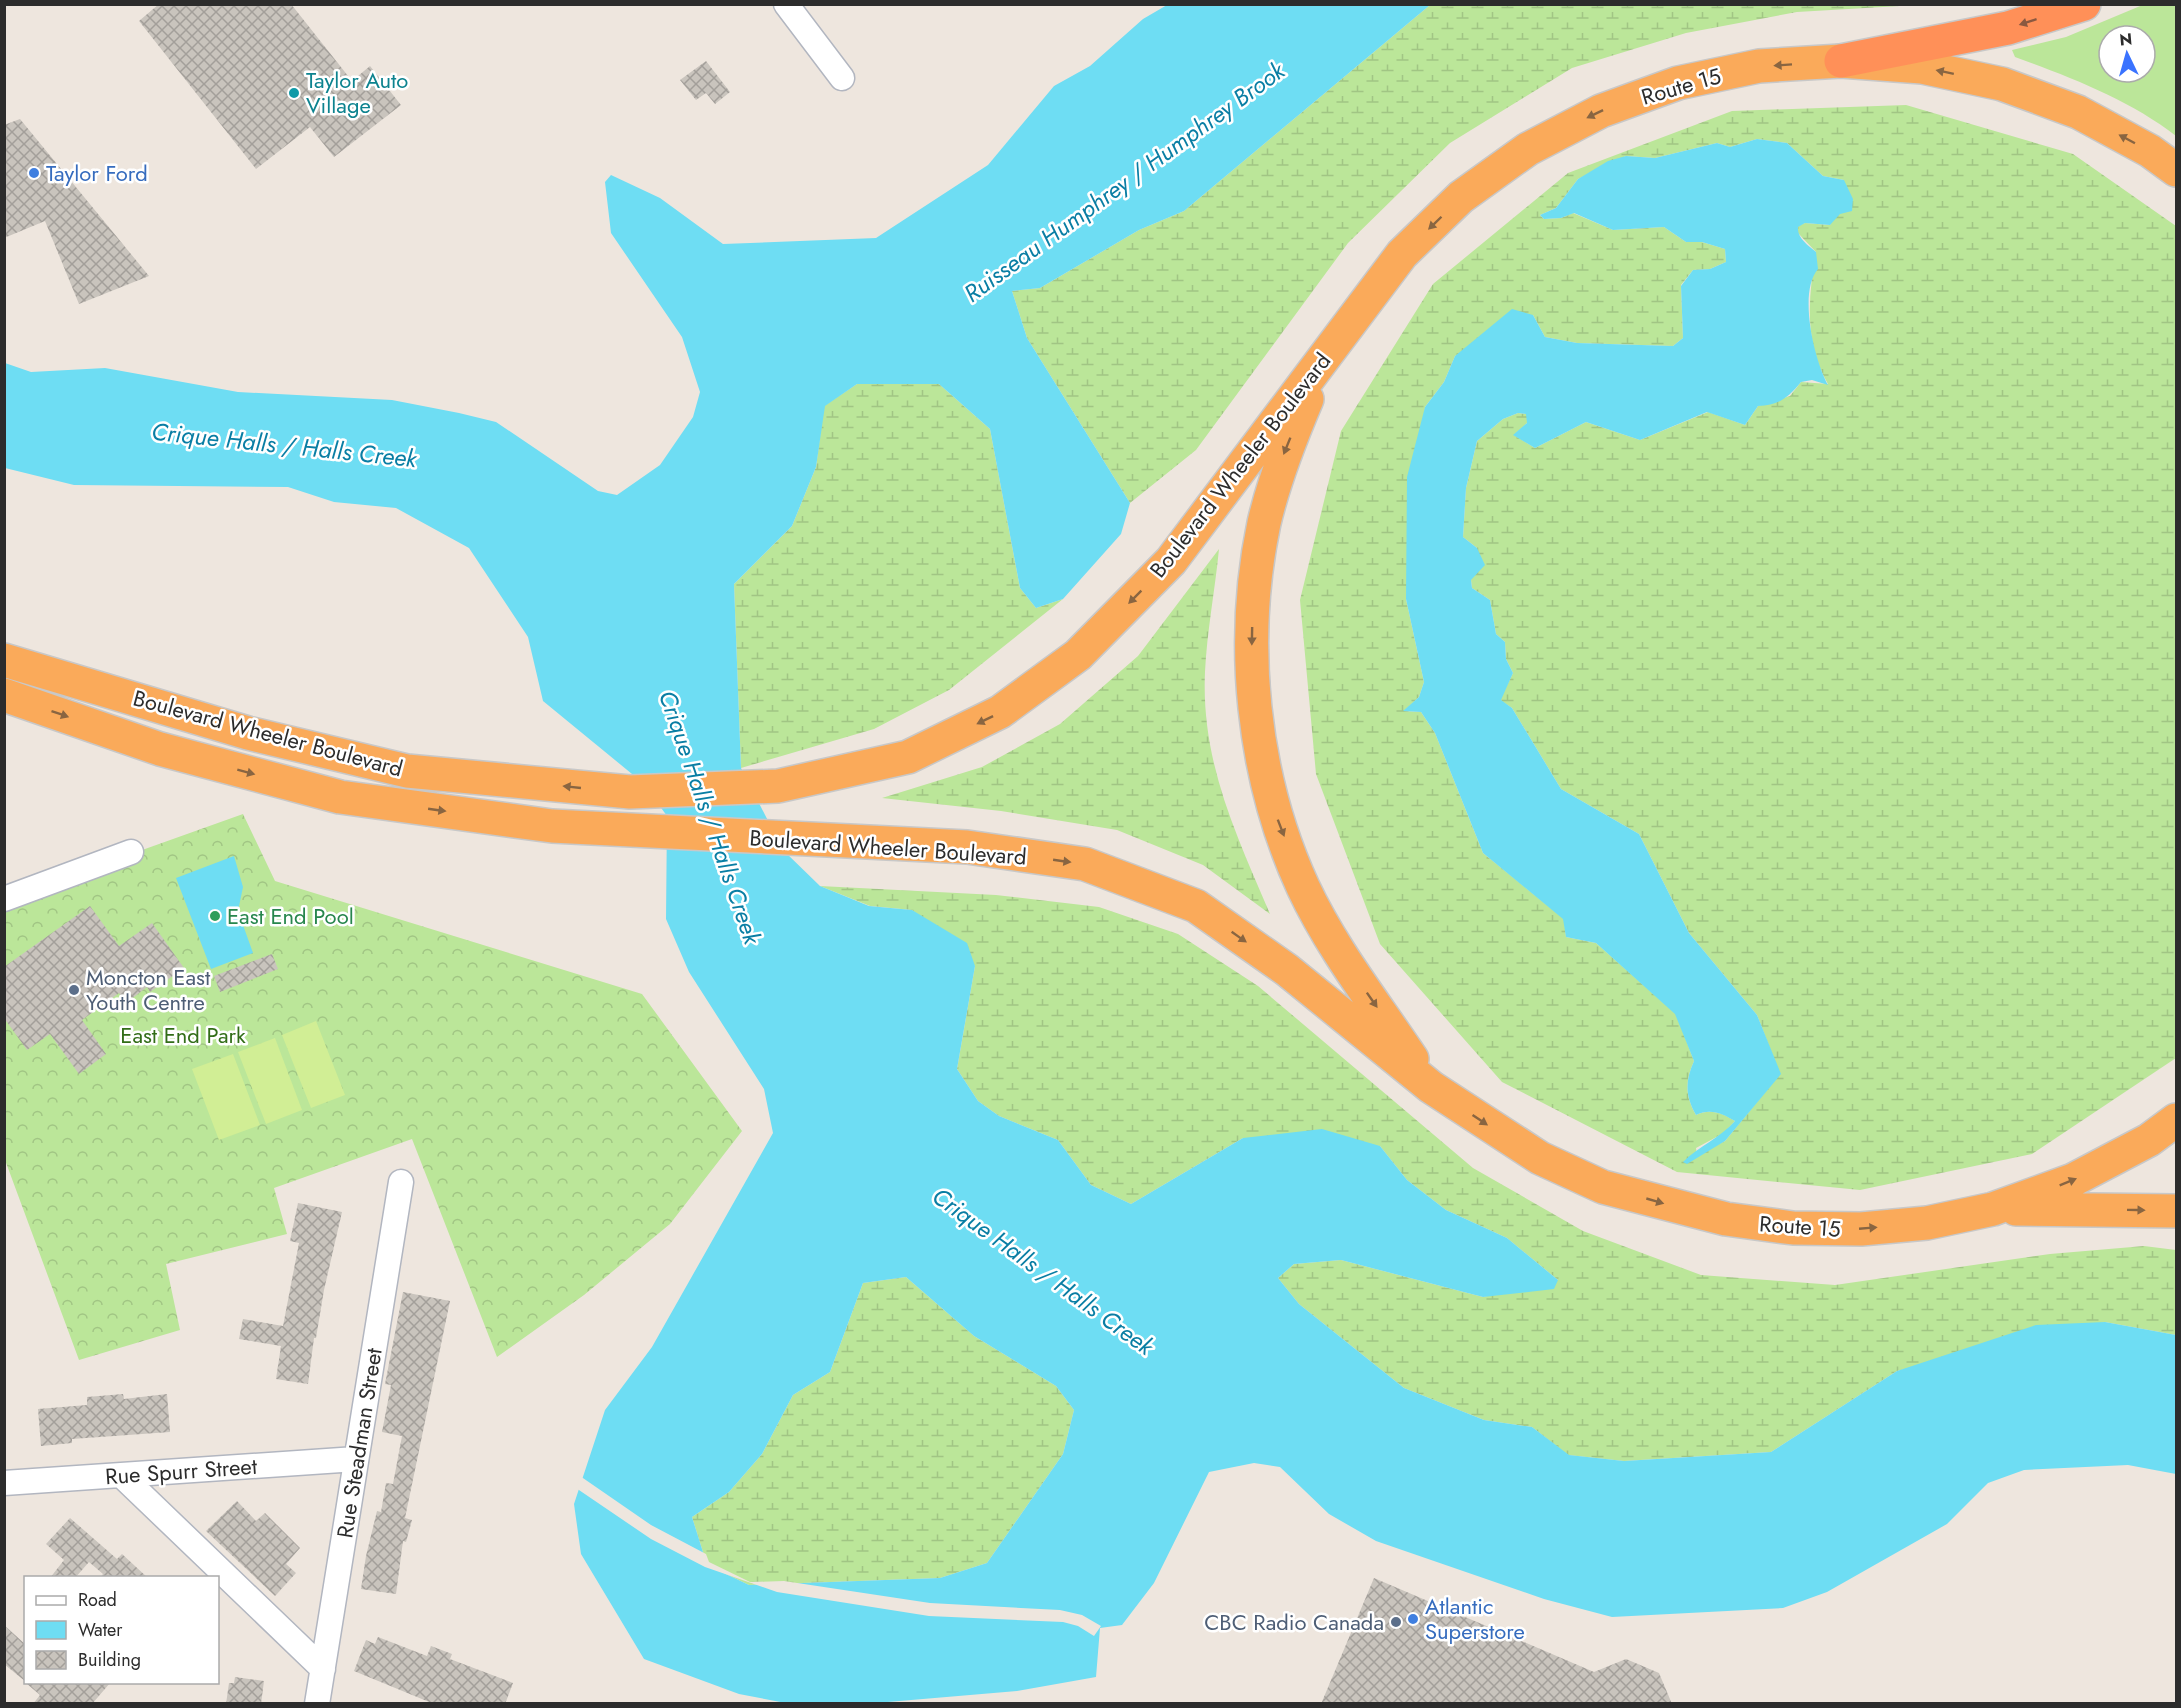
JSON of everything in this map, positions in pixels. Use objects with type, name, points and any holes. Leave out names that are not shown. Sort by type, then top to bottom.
[{"type":"highway","name":"Route 15","points":[[1351,319],[1402,254],[1461,197],[1528,149],[1601,111],[1678,83],[1759,66],[1841,61],[2008,28],[2084,4]]},
{"type":"highway","points":[[1841,61],[1922,67],[2002,84],[2078,112],[2150,151],[2176,170]]},
{"type":"highway","points":[[1351,319],[1314,383],[1297,422],[1285,452],[1264,523],[1253,596],[1254,692],[1260,744],[1277,817],[1303,886],[1338,952],[1431,1087]]},
{"type":"highway","name":"Boulevard Wheeler Boulevard","points":[[4,660],[248,733],[407,771],[630,792],[778,786],[909,758],[1000,712],[1078,655],[1171,561],[1351,319]]},
{"type":"highway","name":"Boulevard Wheeler Boulevard","points":[[4,695],[160,749],[340,797],[552,826],[967,848],[1085,864],[1196,906],[1287,970],[1431,1087]]},
{"type":"highway","name":"Route 15","points":[[1431,1087],[1540,1158],[1603,1186],[1726,1219],[1793,1228],[1861,1229],[1927,1223],[1993,1209],[2073,1180],[2148,1140],[2176,1120]]},
{"type":"highway","points":[[1993,1209],[2176,1211]]},
{"type":"street","points":[[786,4],[842,78]]},
{"type":"street","points":[[4,899],[131,852]]},
{"type":"street","name":"Rue Steadman Street","points":[[325,1701],[323,1669],[401,1182]]},
{"type":"street","name":"Rue Spurr Street","points":[[4,1483],[357,1459]]},
{"type":"street","points":[[121,1475],[323,1669]]},
{"type":"green space","points":[[2145,4],[2176,5],[2176,136],[2119,100],[2078,81],[2015,57],[2012,50],[2066,37],[2097,24],[2097,84],[2157,84],[2157,24],[2097,24]]},
{"type":"green space","points":[[1430,5],[1917,5],[1797,12],[1686,33],[1572,68],[1450,143],[1348,243],[1196,450],[1130,503],[1027,338],[1012,291],[1040,288],[1139,230],[1184,211]]},
{"type":"green space","points":[[1906,105],[2073,154],[2176,226],[2176,1058],[2032,1154],[1860,1190],[1677,1172],[1502,1082],[1380,944],[1316,774],[1300,600],[1341,431],[1433,284],[1568,173],[1732,111]],"holes":[[[1757,139],[1787,143],[1823,176],[1844,180],[1830,225],[1805,223],[1798,226],[1797,232],[1816,252],[1811,286],[1810,320],[1815,352],[1828,384],[1801,382],[1790,396],[1758,406],[1745,425],[1708,412],[1640,440],[1586,422],[1535,448],[1514,435],[1527,423],[1527,414],[1518,413],[1503,419],[1477,441],[1466,488],[1463,537],[1477,548],[1471,580],[1472,588],[1490,600],[1496,634],[1505,642],[1506,659],[1513,673],[1500,700],[1512,708],[1561,789],[1639,834],[1689,933],[1757,1015],[1780,1074],[1725,1141],[1697,1155],[1696,1148],[1724,1133],[1735,1121],[1716,1112],[1696,1115],[1688,1095],[1689,1075],[1694,1061],[1676,1014],[1596,943],[1566,937],[1564,919],[1483,853],[1435,733],[1421,712],[1404,711],[1419,697],[1424,682],[1406,599],[1425,407],[1444,382],[1455,356],[1533,315],[1545,337],[1577,343],[1673,346],[1683,338],[1681,285],[1693,270],[1710,269],[1726,262],[1725,249],[1702,242],[1686,242],[1664,227],[1613,230],[1573,213],[1561,218],[1544,219],[1540,215],[1556,208],[1578,179],[1626,156],[1655,158],[1717,143],[1730,147]]]},
{"type":"green space","points":[[857,384],[939,384],[990,429],[1020,588],[1036,608],[1063,599],[949,690],[874,729],[741,768],[734,584],[792,526],[816,467],[824,406]]},
{"type":"green space","points":[[1219,549],[1205,672],[1205,705],[1209,737],[1223,797],[1270,914],[1203,865],[1117,830],[1001,811],[882,798],[982,767],[1060,724],[1138,656]]},
{"type":"green space","name":"East End Park","points":[[243,814],[275,881],[642,994],[742,1131],[670,1224],[584,1295],[497,1357],[412,1139],[274,1188],[287,1234],[166,1264],[180,1330],[79,1360],[5,1160],[5,899]]},
{"type":"green space","points":[[820,886],[996,895],[1099,907],[1178,934],[1258,986],[1473,1168],[1583,1231],[1701,1275],[1835,1285],[2050,1254],[2144,1246],[2176,1250],[2176,1335],[2105,1322],[1897,1371],[1771,1452],[1624,1461],[1568,1455],[1532,1427],[1484,1420],[1404,1388],[1299,1304],[1278,1278],[1294,1264],[1341,1260],[1483,1297],[1558,1280],[1507,1238],[1446,1210],[1407,1180],[1380,1146],[1243,1138],[1131,1204],[1091,1185],[1058,1140],[999,1116],[978,1101],[957,1069],[975,966],[912,910],[870,906]]},
{"type":"green space","points":[[316,1021],[345,1095],[311,1108],[282,1035]]},
{"type":"green space","points":[[275,1038],[302,1110],[266,1124],[238,1052]]},
{"type":"green space","points":[[233,1054],[260,1125],[219,1140],[192,1069]]},
{"type":"green space","points":[[906,1277],[974,1336],[1056,1386],[1074,1410],[1063,1454],[987,1563],[940,1578],[749,1585],[707,1565],[692,1517],[729,1492],[762,1454],[793,1395],[830,1372],[863,1283]]},
{"type":"water","points":[[1167,5],[1430,5],[1184,211],[1139,230],[1040,288],[1012,291],[1027,338],[1130,503],[1121,534],[1063,599],[1036,608],[1020,588],[990,429],[939,384],[857,384],[825,406],[816,467],[792,526],[734,584],[741,768],[783,850],[820,886],[869,906],[912,910],[967,943],[975,966],[957,1069],[978,1101],[999,1116],[1058,1140],[1091,1185],[1131,1204],[1243,1138],[1322,1129],[1380,1146],[1407,1180],[1446,1210],[1507,1238],[1558,1280],[1554,1289],[1483,1297],[1341,1260],[1294,1264],[1278,1278],[1299,1304],[1404,1388],[1484,1420],[1532,1427],[1569,1455],[1624,1461],[1771,1452],[1897,1371],[2036,1325],[2105,1322],[2176,1335],[2176,1474],[2128,1465],[2024,1470],[1988,1483],[1947,1524],[1827,1592],[1783,1608],[1612,1617],[1544,1599],[1376,1541],[1329,1514],[1280,1467],[1254,1463],[1209,1472],[1154,1583],[1122,1625],[1100,1628],[1096,1677],[1017,1691],[876,1703],[791,1704],[739,1694],[644,1659],[581,1554],[574,1504],[605,1410],[652,1347],[773,1133],[764,1089],[689,972],[666,919],[667,816],[643,783],[543,701],[528,637],[469,548],[396,508],[334,502],[288,487],[74,485],[5,468],[5,363],[31,372],[105,368],[238,392],[392,400],[459,413],[496,422],[598,491],[617,495],[660,465],[693,417],[700,392],[682,337],[611,233],[605,182],[611,175],[660,198],[723,244],[876,238],[988,165],[1054,86],[1090,66],[1143,19]],"holes":[[[906,1277],[974,1336],[1056,1386],[1074,1410],[1063,1454],[987,1563],[940,1578],[749,1585],[707,1565],[692,1517],[729,1492],[762,1454],[793,1395],[830,1372],[863,1283]]]},
{"type":"water","points":[[1757,139],[1787,143],[1823,176],[1844,180],[1853,199],[1852,211],[1840,214],[1830,225],[1805,223],[1798,227],[1801,238],[1816,252],[1818,269],[1809,293],[1810,326],[1813,343],[1828,385],[1812,380],[1801,382],[1783,400],[1758,406],[1745,425],[1707,412],[1640,440],[1586,422],[1535,448],[1513,435],[1527,423],[1526,414],[1518,413],[1503,419],[1477,441],[1466,488],[1463,537],[1477,548],[1485,565],[1471,580],[1472,588],[1490,600],[1496,634],[1505,642],[1506,659],[1513,673],[1501,700],[1512,708],[1561,789],[1639,834],[1689,933],[1757,1015],[1781,1074],[1725,1141],[1687,1164],[1683,1162],[1735,1121],[1716,1112],[1696,1115],[1688,1095],[1689,1075],[1694,1061],[1675,1014],[1596,943],[1566,937],[1563,919],[1483,853],[1435,733],[1421,712],[1403,711],[1419,697],[1424,682],[1406,599],[1407,477],[1425,407],[1444,382],[1455,356],[1512,309],[1533,315],[1545,337],[1577,343],[1673,346],[1683,338],[1681,286],[1693,270],[1710,269],[1726,262],[1725,249],[1702,242],[1686,242],[1664,227],[1613,230],[1574,213],[1561,218],[1544,219],[1540,215],[1556,208],[1578,179],[1608,161],[1626,156],[1655,158],[1717,143],[1730,147]]},
{"type":"water","name":"East End Pool","points":[[234,856],[243,887],[238,911],[253,953],[211,969],[176,878]]},
{"type":"pier","points":[[580,1476],[651,1525],[706,1554],[709,1562],[750,1582],[784,1581],[930,1603],[1060,1610],[1082,1615],[1101,1626],[1094,1636],[1078,1626],[1063,1622],[929,1616],[777,1592],[705,1567],[651,1539],[576,1488]]},
{"type":"building","name":"Taylor Auto Village","points":[[159,4],[291,4],[352,81],[370,66],[401,105],[334,157],[310,127],[256,169],[139,21]]},
{"type":"building","points":[[706,61],[730,92],[715,104],[706,93],[696,100],[680,80]]},
{"type":"building","name":"Taylor Ford","points":[[20,119],[149,276],[79,304],[45,221],[4,238],[4,125]]},
{"type":"building","name":"Moncton East Youth Centre","points":[[90,906],[119,946],[152,923],[184,968],[150,992],[147,987],[126,1003],[119,993],[82,1020],[106,1054],[79,1074],[50,1034],[27,1050],[4,1018],[4,967]]},
{"type":"building","points":[[272,954],[278,969],[220,992],[214,976]]},
{"type":"building","points":[[298,1203],[342,1212],[324,1290],[316,1338],[314,1338],[308,1384],[276,1379],[281,1346],[239,1339],[243,1319],[283,1326],[299,1243],[290,1241]]},
{"type":"building","points":[[403,1292],[450,1301],[405,1518],[412,1520],[406,1542],[403,1541],[396,1594],[361,1589],[377,1511],[381,1512],[386,1483],[393,1484],[402,1436],[382,1432],[391,1385],[385,1384]]},
{"type":"building","points":[[123,1394],[124,1399],[167,1394],[170,1432],[72,1439],[72,1443],[41,1446],[38,1409],[87,1405],[87,1397]]},
{"type":"building","points":[[237,1501],[256,1521],[265,1513],[300,1548],[286,1564],[296,1573],[275,1596],[206,1531]]},
{"type":"building","points":[[70,1518],[117,1559],[122,1554],[146,1576],[102,1576],[103,1574],[89,1562],[77,1576],[52,1576],[64,1560],[46,1544]]},
{"type":"building","name":"Atlantic Superstore","points":[[1374,1578],[1594,1672],[1626,1659],[1659,1673],[1672,1704],[1321,1704]]},
{"type":"building","points":[[4,1625],[24,1643],[24,1680],[4,1664]]},
{"type":"building","points":[[378,1637],[427,1656],[431,1646],[452,1654],[450,1659],[513,1683],[505,1704],[434,1704],[354,1671],[366,1640],[375,1644]]},
{"type":"building","points":[[235,1677],[264,1681],[261,1704],[226,1704],[229,1683],[234,1683]]},
{"type":"building","points":[[27,1684],[109,1684],[92,1704],[33,1704],[40,1695]]},
{"type":"place","name":"Taylor Auto Village","points":[[294,93]]},
{"type":"place","name":"Taylor Ford","points":[[34,173]]},
{"type":"place","name":"East End Pool","points":[[215,916]]},
{"type":"place","name":"Moncton East Youth Centre","points":[[74,990]]},
{"type":"place","name":"Atlantic Superstore","points":[[1413,1619]]},
{"type":"place","name":"CBC Radio Canada","points":[[1396,1622]]},
{"type":"water label","name":"Ruisseau Humphrey / Humphrey Brook","points":[[1124,182]]},
{"type":"water label","name":"Crique Halls / Halls Creek","points":[[284,445]]},
{"type":"water label","name":"Crique Halls / Halls Creek","points":[[710,817]]},
{"type":"water label","name":"Crique Halls / Halls Creek","points":[[1043,1271]]}]
